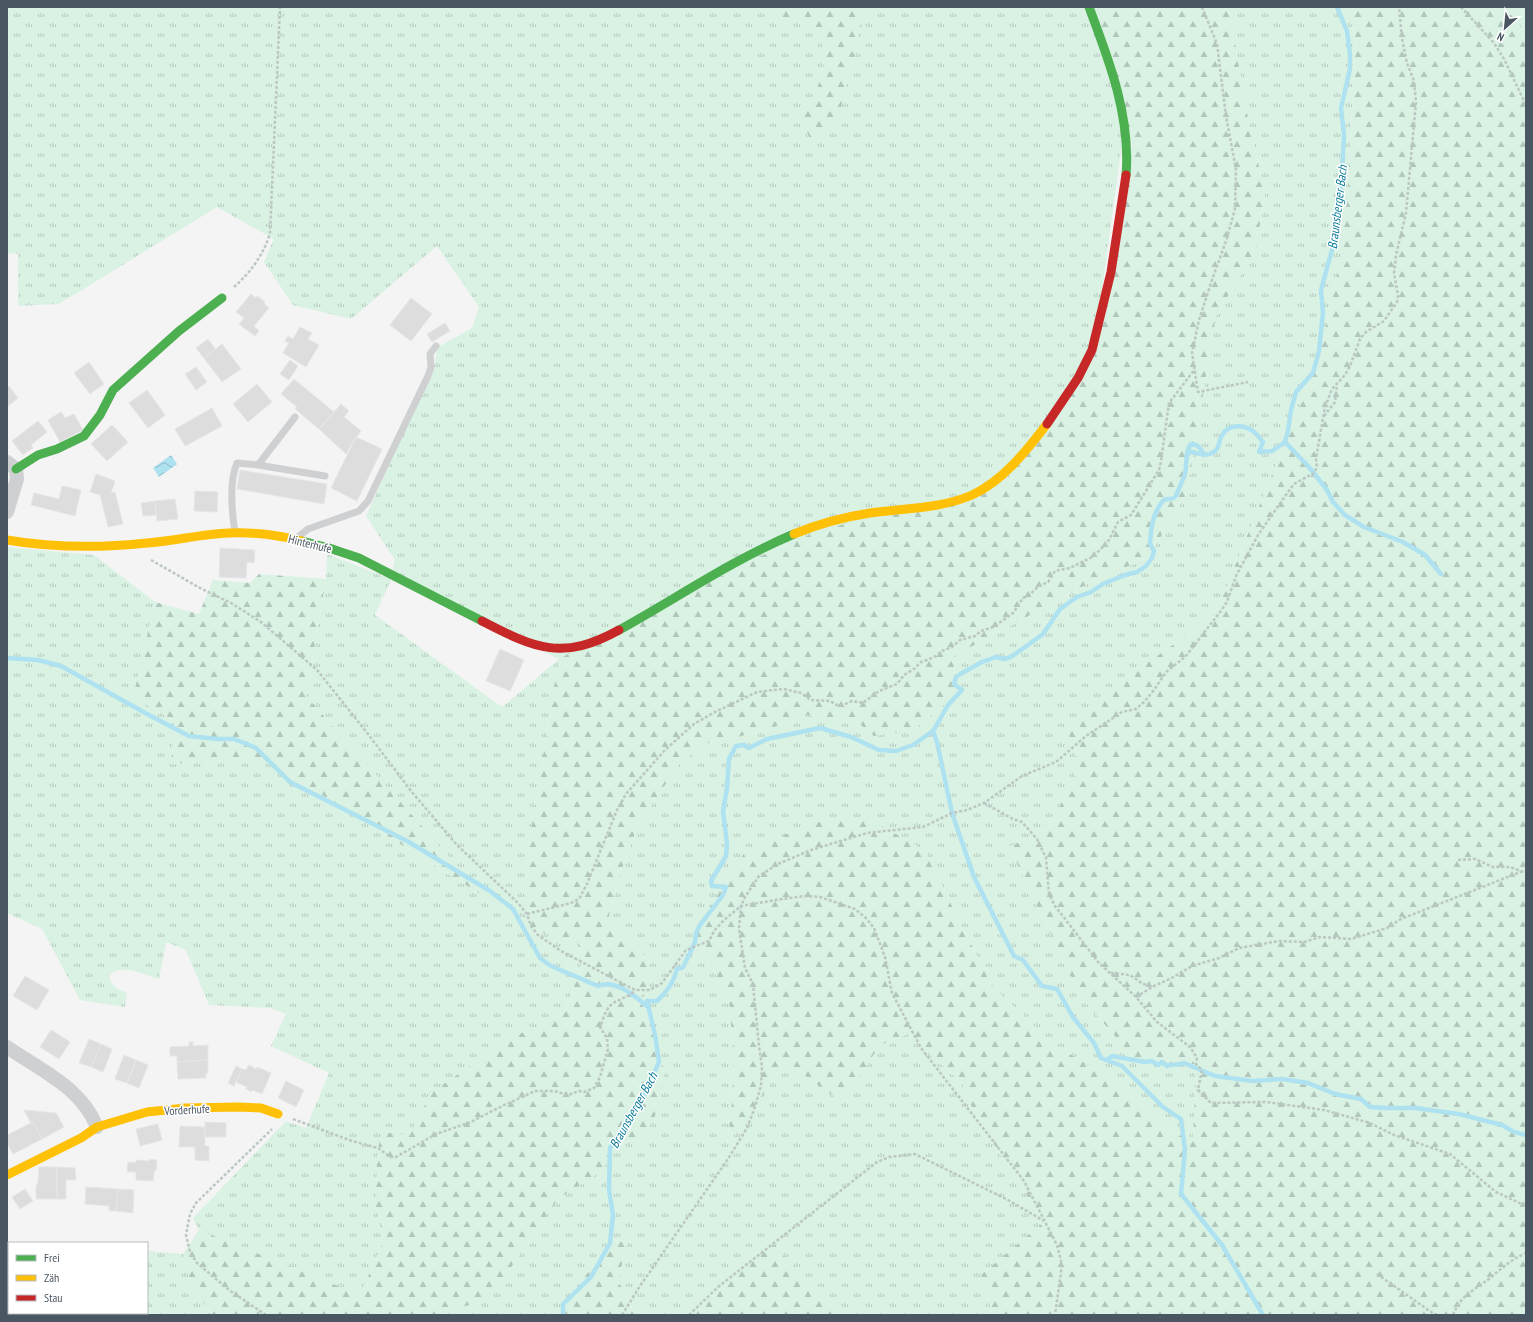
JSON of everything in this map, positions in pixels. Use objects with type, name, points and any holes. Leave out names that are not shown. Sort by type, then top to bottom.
[{"type":"street","name":"Hinterhufe","points":[[7,540],[63,546],[129,545],[235,533],[268,534],[296,539],[359,558],[513,637],[536,645],[558,649],[576,647],[592,642],[614,632],[754,552],[811,526],[870,512],[946,503],[973,494],[986,486],[1012,464],[1039,434],[1067,395],[1086,362],[1093,344],[1112,264],[1126,173],[1126,133],[1122,112],[1106,56],[1089,7]]},
{"type":"street","points":[[7,512],[17,479],[11,465],[57,449],[84,436],[100,415],[113,390],[179,331],[222,298]]},
{"type":"street","points":[[7,1047],[61,1082],[76,1095],[92,1116],[97,1127]]},
{"type":"street","name":"Vorderhufe","points":[[7,1175],[82,1138],[97,1127],[147,1112],[186,1108],[238,1107],[261,1108],[278,1114]]},
{"type":"lane","points":[[296,539],[308,529],[359,511],[368,501],[428,376],[431,367],[430,354],[436,346]]},
{"type":"lane","points":[[258,465],[295,417]]},
{"type":"lane","points":[[235,533],[233,516],[234,470],[237,463],[325,476]]},
{"type":"path","points":[[222,298],[246,275],[263,252],[270,233],[280,7]]},
{"type":"path","points":[[1202,7],[1217,44],[1226,116],[1236,169],[1235,209],[1226,241],[1199,320],[1192,353],[1198,392],[1248,382]]},
{"type":"path","points":[[622,1315],[640,1286],[728,1159],[747,1128],[754,1110],[761,1086],[762,1067],[753,984],[745,968],[741,949],[740,929],[741,906],[745,897],[760,876],[778,864],[811,850],[867,832],[923,826],[952,813],[968,810],[984,803],[1022,776],[1056,762],[1086,736],[1122,712],[1136,709],[1149,696],[1166,672],[1186,656],[1192,647],[1202,638],[1227,602],[1236,576],[1266,522],[1294,484],[1314,473],[1317,467],[1316,459],[1327,402],[1332,389],[1350,366],[1360,339],[1366,332],[1384,321],[1397,302],[1398,296],[1394,273],[1396,255],[1406,213],[1416,102],[1414,80],[1407,63],[1402,39],[1399,7]]},
{"type":"path","points":[[1461,7],[1494,43],[1504,59],[1526,105]]},
{"type":"path","points":[[527,914],[571,903],[579,899],[587,884],[617,810],[634,785],[665,750],[694,724],[757,692],[784,688],[801,693],[811,700],[830,701],[837,705],[843,705],[852,701],[863,703],[879,691],[897,684],[904,675],[914,669],[919,663],[936,656],[942,651],[952,648],[960,640],[975,636],[981,631],[1002,621],[1013,613],[1023,598],[1028,596],[1039,586],[1048,582],[1055,571],[1070,568],[1092,557],[1109,540],[1118,522],[1131,515],[1159,470],[1169,403],[1195,369]]},
{"type":"path","points":[[1324,416],[1336,402],[1338,383]]},
{"type":"path","points":[[129,545],[140,554],[200,588],[231,603],[261,622],[317,670],[416,797],[457,845],[518,903],[527,914],[531,926],[538,935],[561,951],[635,990],[650,990],[662,983],[686,950],[709,941],[719,925],[741,906],[790,898],[820,897],[855,909],[866,918],[874,928],[885,957],[892,993],[921,1048],[1024,1181],[1057,1245],[1062,1265],[1055,1315]]},
{"type":"path","points":[[984,803],[1013,819],[1022,822],[1037,839],[1046,858],[1049,894],[1055,906],[1100,964],[1136,997],[1157,1022],[1190,1047],[1197,1058],[1196,1064],[1202,1070],[1198,1090],[1211,1103],[1266,1102],[1324,1110],[1370,1123],[1394,1135],[1450,1154],[1496,1192],[1526,1206]]},
{"type":"path","points":[[1458,860],[1475,860],[1493,867],[1510,867],[1524,872]]},
{"type":"path","points":[[1136,997],[1154,986],[1170,980],[1192,966],[1219,958],[1239,948],[1279,941],[1304,942],[1320,937],[1351,939],[1387,928],[1401,919],[1420,911],[1524,872]]},
{"type":"path","points":[[1110,973],[1130,976],[1143,984],[1154,986]]},
{"type":"path","points":[[266,1315],[228,1290],[197,1263],[190,1252],[186,1235],[190,1214],[196,1203],[272,1129],[278,1114],[378,1148],[390,1157],[396,1157],[436,1134],[471,1122],[536,1091],[554,1091],[568,1095],[579,1091],[584,1092],[594,1088],[600,1077],[605,1062],[608,1049],[607,1038],[600,1027],[606,1014],[611,1005],[632,994],[635,990]]},
{"type":"path","points":[[689,1315],[718,1287],[781,1236],[877,1162],[889,1157],[915,1154],[1008,1200],[1045,1221]]},
{"type":"path","points":[[1453,1315],[1457,1305],[1469,1291],[1488,1279],[1505,1265],[1526,1253]]},
{"type":"path","points":[[1377,1274],[1434,1314],[1439,1315]]},
{"type":"green space","points":[[7,7],[1093,7],[1127,106],[1093,356],[1001,486],[559,659],[530,835],[522,931],[546,933],[577,941],[584,957],[565,1012],[507,1040],[432,1093],[376,1207],[384,1240],[360,1296],[199,1230],[193,1218],[286,1121],[306,1128],[329,1073],[271,1046],[286,1014],[270,1008],[209,1005],[186,950],[166,942],[159,979],[126,970],[119,970],[109,976],[115,987],[127,993],[125,1007],[80,1000],[42,929],[7,913],[7,547],[94,555],[155,602],[133,697],[175,721],[171,764],[261,757],[483,896],[306,696],[326,579],[327,554],[391,579],[395,560],[366,516],[416,405],[432,376],[438,347],[472,328],[479,307],[437,246],[351,319],[293,305],[264,262],[274,239],[217,207],[59,304],[18,306],[18,254],[7,253]],"holes":[[[391,580],[559,659],[502,707],[375,615]]]},
{"type":"green space","points":[[781,7],[864,7],[861,27],[838,119],[810,138],[801,121],[824,74],[822,35],[797,20],[772,21]]},
{"type":"green space","points":[[1093,7],[1229,7],[1246,108],[1265,194],[1256,249],[1216,316],[1187,493],[1148,558],[1093,581],[954,656],[955,696],[914,730],[874,736],[856,721],[808,715],[756,733],[710,742],[680,763],[638,825],[619,877],[608,920],[649,961],[649,984],[640,997],[665,1072],[655,1116],[643,1138],[614,1143],[603,1170],[558,1199],[487,1302],[449,1309],[447,1315],[214,1315],[193,1291],[183,1254],[199,1230],[360,1295],[384,1240],[376,1207],[377,1156],[381,1132],[410,1135],[431,1093],[507,1040],[565,1012],[584,957],[577,941],[546,933],[522,931],[530,835],[559,659],[755,559],[821,530],[1001,486],[1093,356],[1132,145]]},
{"type":"green space","points":[[1229,7],[1347,7],[1356,40],[1347,201],[1341,257],[1318,361],[1215,615],[1130,675],[1079,767],[1049,828],[1009,847],[1082,998],[1138,1063],[1196,1064],[1193,1140],[1171,1132],[1121,1086],[1051,1042],[992,986],[924,850],[697,945],[708,958],[729,1002],[734,1058],[732,1102],[727,1144],[786,1062],[842,1101],[880,1045],[908,1034],[962,1083],[975,1115],[1044,1222],[981,1275],[993,1315],[836,1315],[830,1304],[774,1246],[681,1315],[655,1315],[634,1304],[618,1282],[627,1243],[614,1239],[555,1315],[447,1315],[449,1309],[487,1302],[558,1199],[603,1170],[614,1143],[643,1138],[665,1072],[640,997],[649,984],[649,961],[608,920],[619,877],[638,825],[680,763],[710,742],[756,733],[808,715],[856,721],[874,736],[955,696],[954,656],[1093,581],[1148,558],[1187,493],[1216,316],[1256,249],[1265,194],[1246,108]]},
{"type":"green space","points":[[1347,7],[1504,7],[1526,32],[1526,1315],[993,1315],[981,1275],[1044,1222],[975,1115],[962,1083],[908,1034],[880,1045],[842,1102],[786,1062],[727,1145],[732,1102],[734,1058],[729,1002],[708,958],[697,945],[692,933],[745,852],[812,823],[866,817],[924,850],[992,986],[1051,1042],[1121,1086],[1171,1132],[1193,1140],[1196,1064],[1138,1063],[1082,998],[1009,847],[1049,828],[1079,767],[1069,734],[1130,675],[1215,615],[1318,361],[1341,257],[1347,201],[1356,40]]},
{"type":"green space","points":[[1504,7],[1526,7],[1526,32]]},
{"type":"green space","points":[[259,574],[326,579],[306,696],[485,897],[261,757],[171,764],[175,721],[133,697],[155,602],[199,614],[213,580],[250,583]]},
{"type":"green space","points":[[614,1239],[627,1243],[618,1282],[634,1304],[655,1315],[555,1315]]},
{"type":"green space","points":[[774,1245],[831,1304],[836,1315],[681,1315]]},
{"type":"green space","points":[[148,1251],[183,1254],[193,1291],[214,1315],[7,1315],[7,1265],[8,1314],[148,1314]]},
{"type":"water","points":[[171,455],[177,464],[159,477],[153,468]]},
{"type":"building","points":[[251,294],[256,298],[257,296],[265,302],[264,304],[269,308],[254,326],[259,331],[255,336],[239,324],[244,318],[236,312]]},
{"type":"building","points":[[411,298],[432,314],[411,341],[390,325]]},
{"type":"building","points":[[445,323],[450,331],[432,342],[427,334]]},
{"type":"building","points":[[300,327],[312,333],[308,339],[319,345],[306,367],[283,353],[289,343],[285,341],[288,336],[293,339]]},
{"type":"building","points":[[208,339],[215,349],[204,358],[196,348]]},
{"type":"building","points":[[222,344],[241,369],[222,382],[204,358]]},
{"type":"building","points":[[290,360],[298,366],[289,380],[280,374]]},
{"type":"building","points":[[89,362],[104,384],[90,394],[74,373]]},
{"type":"building","points":[[196,367],[207,382],[196,390],[185,374]]},
{"type":"building","points":[[294,379],[334,412],[319,429],[295,409],[297,407],[281,394]]},
{"type":"building","points":[[257,384],[272,402],[248,422],[233,404]]},
{"type":"building","points":[[9,386],[18,398],[7,407],[7,388]]},
{"type":"building","points":[[147,390],[165,415],[148,428],[129,403]]},
{"type":"building","points":[[341,404],[349,411],[344,417],[361,431],[353,441],[346,454],[319,429]]},
{"type":"building","points":[[212,408],[222,426],[185,446],[175,429]]},
{"type":"building","points":[[61,412],[65,418],[74,414],[83,430],[60,442],[48,420]]},
{"type":"building","points":[[38,421],[47,432],[31,445],[33,448],[23,455],[12,441]]},
{"type":"building","points":[[112,425],[128,442],[107,461],[91,444]]},
{"type":"building","points":[[356,437],[382,449],[357,501],[331,488]]},
{"type":"building","points":[[240,470],[327,484],[324,504],[237,489]]},
{"type":"building","points":[[96,474],[115,481],[111,493],[115,492],[123,524],[108,527],[100,495],[90,492]]},
{"type":"building","points":[[62,486],[81,490],[75,516],[31,505],[34,493],[59,499]]},
{"type":"building","points":[[195,491],[218,492],[217,512],[194,511]]},
{"type":"building","points":[[175,499],[178,519],[157,521],[155,501]]},
{"type":"building","points":[[155,501],[156,515],[143,516],[141,503]]},
{"type":"building","points":[[220,548],[255,550],[254,563],[247,562],[246,578],[219,577]]},
{"type":"building","points":[[500,649],[524,660],[510,691],[486,681]]},
{"type":"building","points":[[25,976],[49,990],[37,1010],[13,996]]},
{"type":"building","points":[[51,1030],[70,1042],[59,1059],[40,1047]]},
{"type":"building","points":[[89,1039],[101,1044],[91,1067],[79,1063]]},
{"type":"building","points":[[189,1042],[193,1042],[193,1046],[208,1045],[208,1060],[177,1062],[177,1056],[170,1056],[170,1047],[189,1046]]},
{"type":"building","points":[[101,1044],[112,1049],[103,1072],[91,1067]]},
{"type":"building","points":[[124,1055],[136,1060],[127,1083],[115,1079]]},
{"type":"building","points":[[136,1060],[148,1065],[139,1088],[127,1083]]},
{"type":"building","points":[[208,1060],[208,1073],[206,1073],[206,1078],[178,1079],[177,1062]]},
{"type":"building","points":[[249,1065],[256,1069],[257,1067],[271,1073],[262,1094],[252,1090],[252,1092],[246,1089],[247,1087],[236,1082],[242,1069],[246,1070]]},
{"type":"building","points":[[236,1066],[242,1069],[234,1086],[228,1083]]},
{"type":"building","points":[[286,1081],[304,1090],[296,1107],[278,1098]]},
{"type":"building","points":[[24,1110],[56,1113],[64,1127],[42,1139],[33,1122],[31,1123]]},
{"type":"building","points":[[33,1122],[42,1139],[13,1154],[7,1143],[7,1135]]},
{"type":"building","points":[[205,1122],[226,1123],[226,1137],[205,1137]]},
{"type":"building","points":[[158,1124],[162,1140],[140,1146],[136,1129]]},
{"type":"building","points":[[180,1126],[205,1127],[205,1146],[209,1146],[209,1161],[195,1160],[195,1147],[179,1147]]},
{"type":"building","points":[[149,1159],[157,1160],[153,1181],[136,1180],[136,1172],[127,1172],[128,1162],[136,1163],[136,1160],[149,1161]]},
{"type":"building","points":[[39,1167],[57,1167],[57,1199],[36,1199],[36,1186],[38,1183]]},
{"type":"building","points":[[57,1167],[75,1168],[76,1180],[66,1180],[66,1199],[57,1199]]},
{"type":"building","points":[[86,1187],[118,1189],[116,1211],[109,1211],[109,1206],[85,1204]]},
{"type":"building","points":[[25,1189],[33,1201],[20,1209],[12,1197]]},
{"type":"building","points":[[118,1189],[134,1190],[133,1213],[116,1211]]},
{"type":"waterway","name":"Braunsberger Bach","points":[[1187,454],[1192,452],[1204,454],[1212,453],[1217,448],[1224,433],[1235,426],[1244,427],[1256,434],[1263,442],[1259,452],[1272,451],[1285,442],[1296,392],[1313,373],[1319,351],[1323,313],[1321,290],[1335,239],[1341,189],[1344,135],[1341,108],[1350,69],[1347,31],[1337,7]]},
{"type":"waterway","points":[[1285,442],[1309,467],[1327,490],[1333,502],[1345,515],[1364,527],[1403,542],[1425,555],[1441,574]]},
{"type":"waterway","name":"Braunsberger Bach","points":[[563,1315],[563,1304],[591,1277],[610,1243],[613,1215],[609,1190],[610,1148],[647,1090],[659,1062],[655,1035],[647,1001],[657,1001],[670,986],[677,969],[683,967],[690,953],[700,925],[723,895],[726,887],[712,886],[711,881],[726,856],[727,844],[723,811],[727,788],[729,759],[736,746],[744,745],[749,748],[767,739],[820,728],[851,737],[879,750],[896,751],[913,745],[933,731],[948,705],[962,690],[954,684],[956,677],[982,662],[996,657],[1004,659],[1011,657],[1043,634],[1060,609],[1077,597],[1091,592],[1103,584],[1137,572],[1146,566],[1152,558],[1154,551],[1150,544],[1154,517],[1163,501],[1166,499],[1172,499],[1176,496],[1184,477],[1187,455],[1191,444],[1199,447],[1204,455]]},
{"type":"waterway","points":[[7,658],[38,660],[61,666],[189,736],[234,739],[256,748],[290,782],[407,841],[490,891],[513,909],[540,958],[551,966],[598,986],[605,984],[618,987],[625,990],[648,1007]]},
{"type":"waterway","points":[[933,731],[937,742],[952,813],[974,877],[1014,956],[1023,960],[1042,986],[1057,989],[1073,1017],[1094,1043],[1101,1058],[1122,1066],[1163,1107],[1181,1119],[1185,1150],[1181,1194],[1222,1245],[1263,1315]]},
{"type":"waterway","points":[[1107,1060],[1112,1056],[1145,1062],[1152,1061],[1158,1065],[1162,1062],[1167,1066],[1184,1063],[1215,1076],[1253,1081],[1282,1079],[1308,1083],[1335,1094],[1361,1099],[1370,1107],[1415,1108],[1459,1114],[1502,1125],[1514,1132],[1526,1135]]},
{"type":"traffic: fast","points":[[1089,7],[1111,68],[1122,110],[1127,153],[1126,175]]},
{"type":"traffic: fast","points":[[16,469],[38,455],[57,449],[84,436],[100,415],[113,390],[179,331],[222,298]]},
{"type":"traffic: fast","points":[[619,630],[727,567],[794,534]]},
{"type":"traffic: fast","points":[[302,541],[359,558],[482,621]]},
{"type":"traffic: slow","points":[[794,534],[822,524],[851,517],[870,513],[935,506],[960,500],[972,495],[994,482],[1014,464],[1047,424]]},
{"type":"traffic: slow","points":[[7,540],[42,545],[112,546],[219,534],[247,533],[266,534],[302,541]]},
{"type":"traffic: slow","points":[[7,1175],[81,1138],[97,1127],[147,1112],[186,1108],[238,1107],[261,1108],[278,1114]]},
{"type":"traffic: jam","points":[[1047,424],[1078,378],[1092,350],[1111,272],[1126,175]]},
{"type":"traffic: jam","points":[[482,621],[518,639],[550,648],[582,646],[599,640],[619,630]]}]
